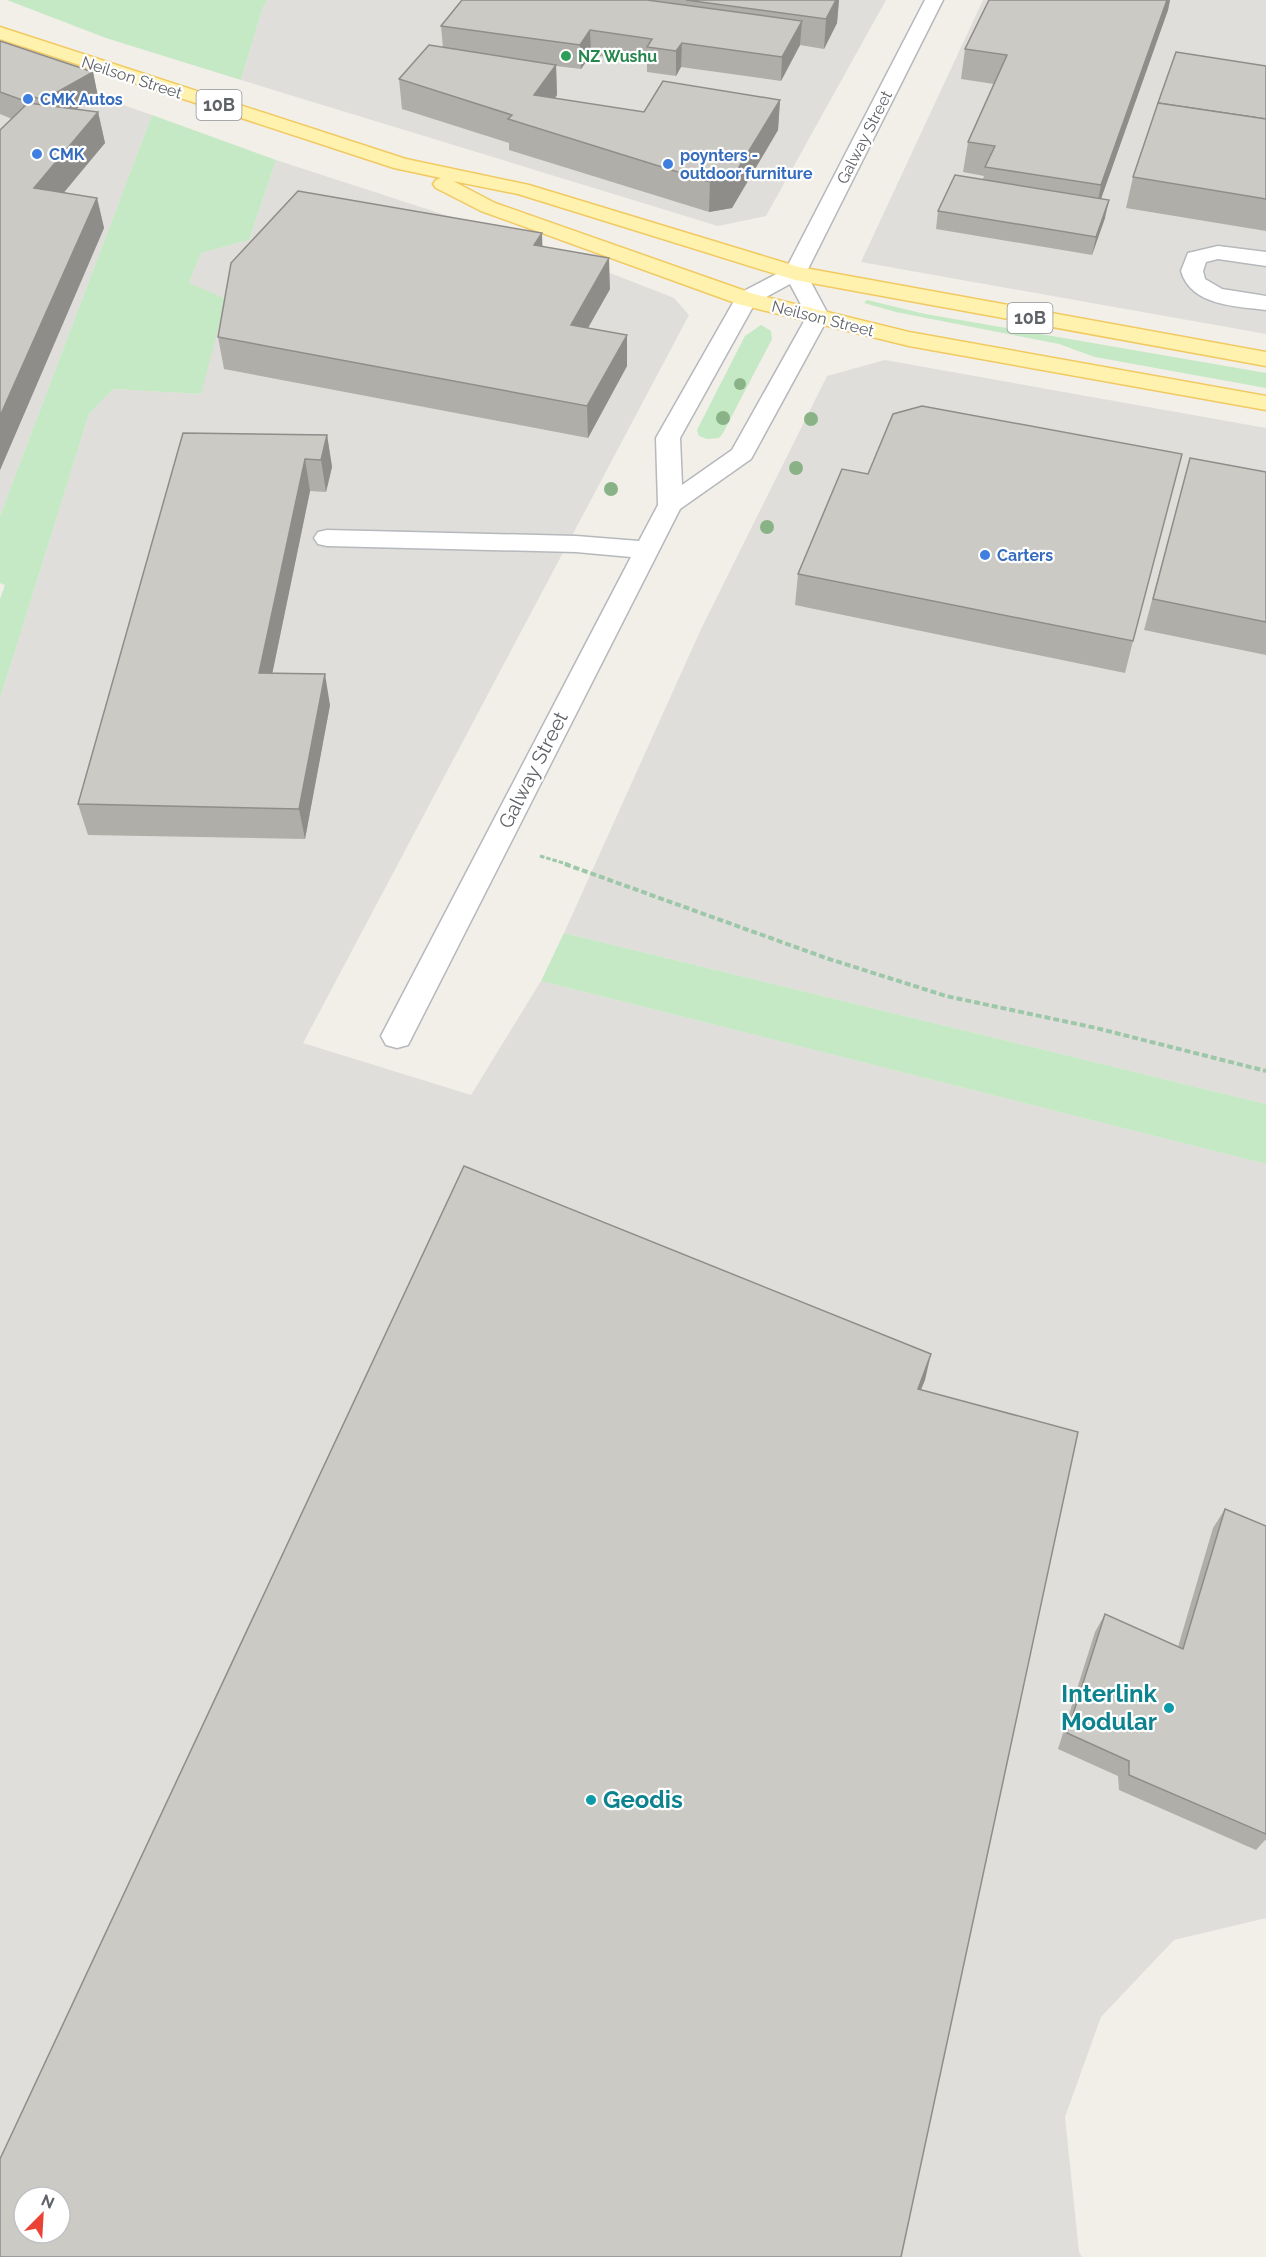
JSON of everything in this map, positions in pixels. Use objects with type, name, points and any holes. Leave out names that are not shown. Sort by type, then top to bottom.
[{"type":"main road","name":"Neilson Street","points":[[0,33],[401,164],[522,189],[795,273],[1266,359]]},
{"type":"main road","name":"Neilson Street","points":[[401,164],[488,207],[746,299],[909,339],[1266,403]]},
{"type":"street","name":"Galway Street","points":[[795,273],[934,0]]},
{"type":"street","points":[[1266,260],[1218,252],[1196,258],[1191,268],[1192,278],[1201,288],[1218,295],[1266,303]]},
{"type":"street","points":[[746,299],[795,273],[818,316]]},
{"type":"street","name":"Galway Street","points":[[670,505],[668,438],[746,299]]},
{"type":"street","name":"Galway Street","points":[[397,1036],[670,505],[742,454],[818,316]]},
{"type":"street","points":[[327,538],[576,544],[647,550]]},
{"type":"path","points":[[496,843],[591,872],[826,957],[946,996],[1096,1028],[1266,1071]]},
{"type":"shaded area","points":[[268,0],[886,0],[766,216],[718,226],[241,80],[263,7]]},
{"type":"shaded area","points":[[983,0],[1266,0],[1266,334],[861,262]]},
{"type":"shaded area","points":[[0,62],[152,115],[0,516]]},
{"type":"shaded area","points":[[276,160],[544,247],[674,298],[689,315],[303,1043],[471,1095],[541,981],[1266,1164],[1266,1918],[1174,1940],[1101,2017],[1065,2117],[1079,2252],[1082,2257],[0,2257],[0,699],[89,414],[113,389],[201,394],[189,283],[201,253],[249,240]]},
{"type":"shaded area","points":[[885,360],[1266,428],[1266,1104],[564,933],[701,629],[827,376]]},
{"type":"green space","points":[[7,0],[268,0],[263,7],[241,80],[106,38]]},
{"type":"green space","points":[[152,115],[276,160],[249,240],[201,253],[189,283],[226,299],[201,394],[113,389],[89,414],[0,699],[0,599],[5,585],[0,583],[0,516]]},
{"type":"green space","points":[[867,300],[925,314],[1266,373],[1266,388],[1095,357],[1059,344],[896,312],[864,303]]},
{"type":"green space","points":[[761,325],[771,331],[772,339],[723,433],[719,438],[707,439],[699,436],[697,430],[745,336]]},
{"type":"green space","points":[[564,933],[1266,1104],[1266,1164],[541,981]]},
{"type":"building","points":[[462,0],[647,0],[802,21],[782,57],[682,43],[676,51],[647,47],[652,39],[590,30],[580,45],[441,26]]},
{"type":"building","points":[[686,0],[836,0],[826,19]]},
{"type":"building","points":[[989,0],[1167,0],[1101,185],[985,167],[995,146],[968,142],[1007,55],[965,49]]},
{"type":"building","points":[[0,41],[93,72],[43,100],[29,95],[22,100],[0,92]]},
{"type":"building","points":[[429,45],[556,65],[534,95],[644,112],[663,81],[780,100],[733,177],[710,182],[508,119],[512,115],[399,79]]},
{"type":"building","points":[[1176,52],[1266,66],[1266,119],[1158,103]]},
{"type":"building","points":[[28,103],[98,112],[34,188],[97,198],[0,416],[0,130]]},
{"type":"building","points":[[1158,103],[1266,119],[1266,199],[1133,177]]},
{"type":"building","points":[[955,175],[1109,200],[1096,237],[938,211]]},
{"type":"building","points":[[298,191],[542,233],[534,245],[609,258],[571,325],[627,335],[587,406],[218,337],[231,263]]},
{"type":"building","name":"Carters","points":[[922,406],[1182,454],[1133,641],[798,574],[842,469],[868,474],[893,414]]},
{"type":"building","points":[[183,433],[327,435],[321,460],[305,459],[259,673],[325,674],[299,809],[78,804]]},
{"type":"building","points":[[1190,458],[1266,472],[1266,622],[1153,599]]},
{"type":"building","name":"Geodis","points":[[464,1166],[931,1354],[918,1389],[1078,1432],[901,2257],[0,2257],[0,2159]]},
{"type":"building","name":"Interlink Modular","points":[[1225,1509],[1266,1526],[1266,1834],[1129,1775],[1129,1761],[1067,1733],[1105,1614],[1183,1649]]},
{"type":"place","name":"NZ Wushu","points":[[566,56]]},
{"type":"place","name":"CMK Autos","points":[[28,99]]},
{"type":"place","name":"CMK","points":[[37,154]]},
{"type":"place","name":"poynters - outdoor furniture","points":[[668,164]]},
{"type":"place","name":"Carters","points":[[985,555]]},
{"type":"place","name":"Interlink Modular","points":[[1169,1708]]},
{"type":"place","name":"Geodis","points":[[591,1800]]}]
